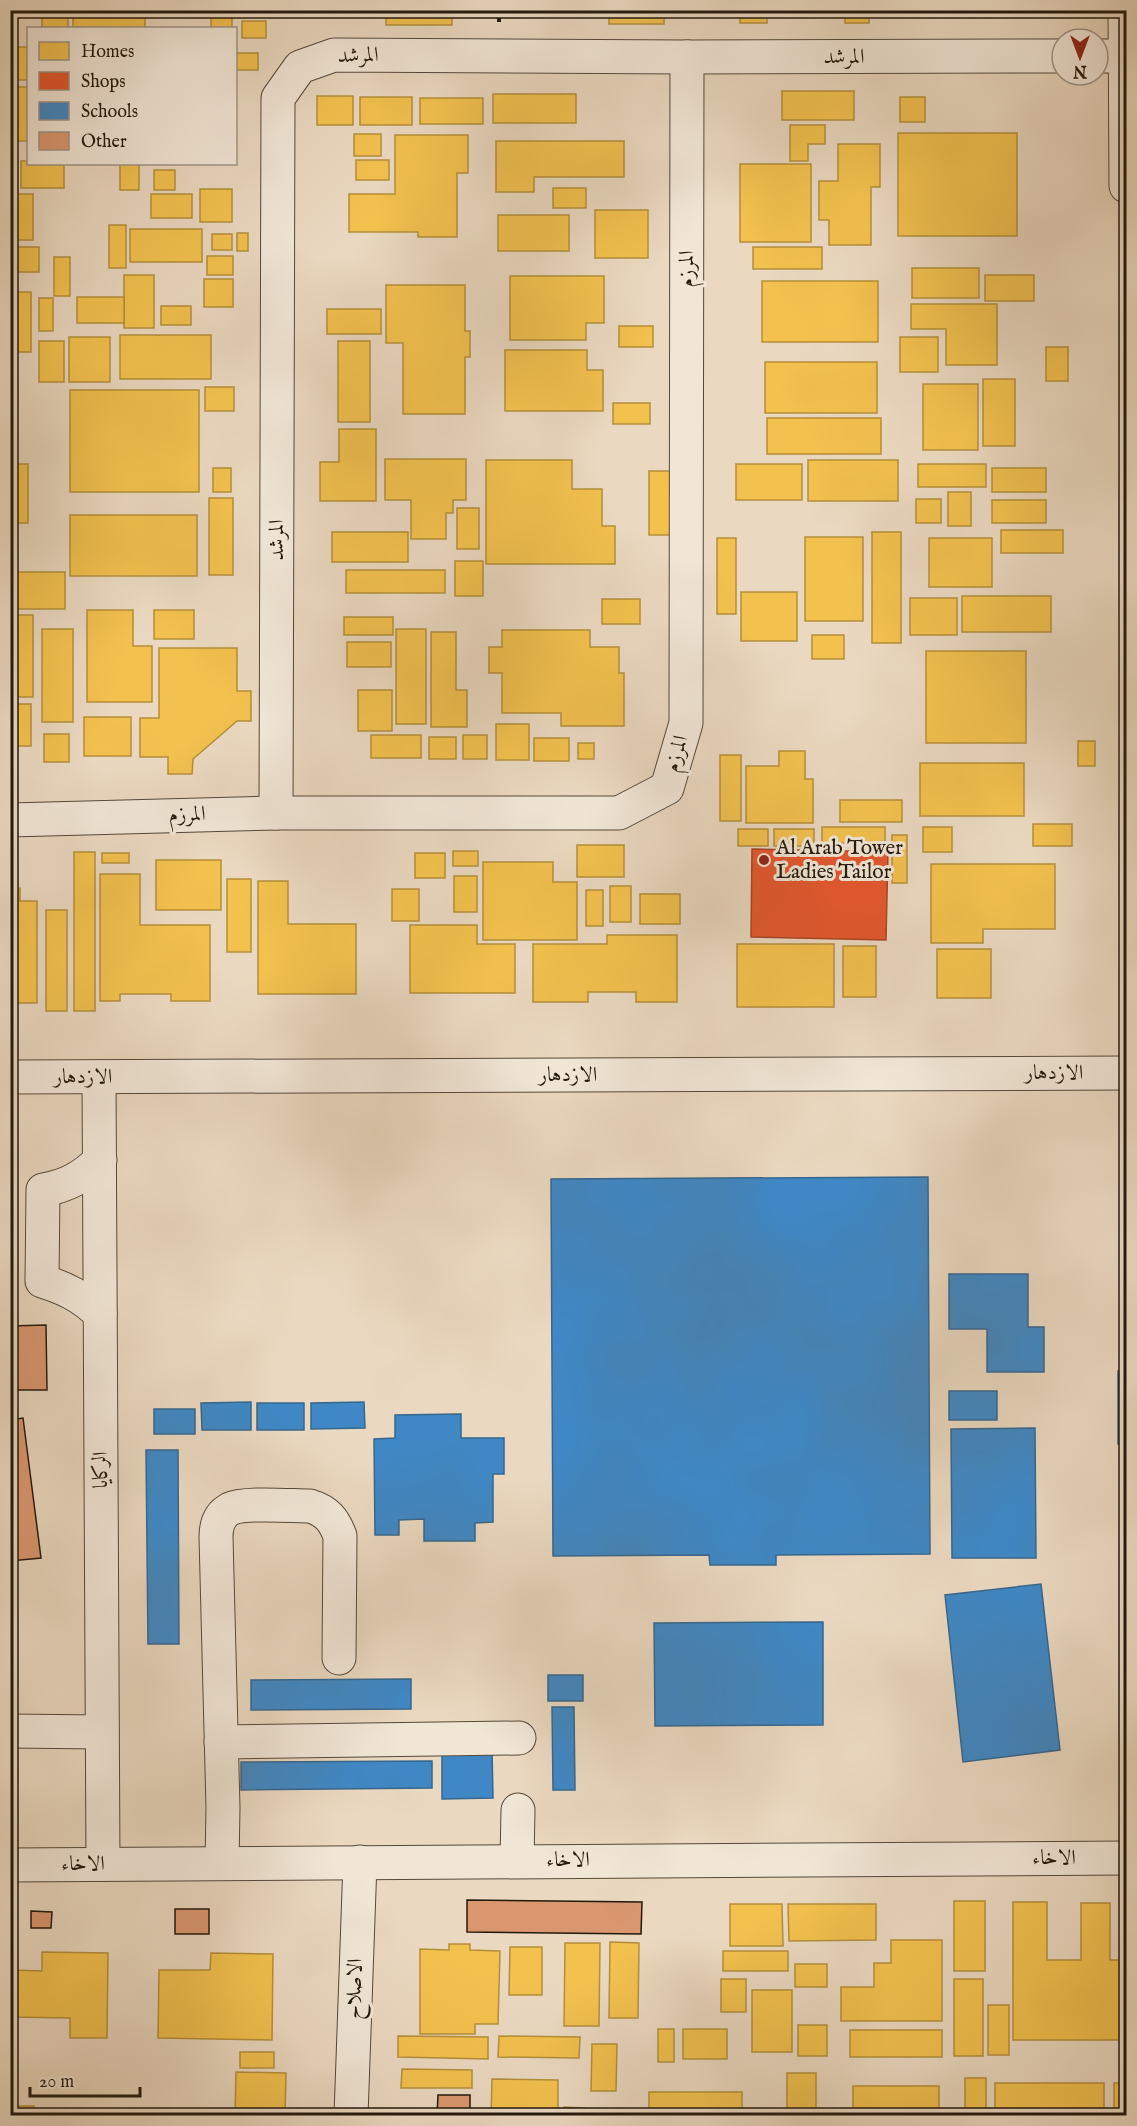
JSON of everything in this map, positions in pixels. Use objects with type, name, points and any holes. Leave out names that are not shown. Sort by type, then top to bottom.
[{"type":"street","points":[[1125,10],[1112,56],[1126,186]]},
{"type":"street","name":"المرشد","points":[[276,813],[278,98],[300,67],[334,55],[1050,57]]},
{"type":"street","name":"المرزم","points":[[10,820],[276,813],[619,813],[667,788],[686,723],[687,57]]},
{"type":"street","name":"الازدهار","points":[[10,1077],[1126,1073]]},
{"type":"street","name":"الركايا","points":[[99,1077],[103,1864]]},
{"type":"street","points":[[100,1160],[74,1181],[43,1190],[42,1281],[74,1293],[100,1314]]},
{"type":"street","points":[[222,1863],[216,1527],[221,1517],[229,1509],[240,1506],[310,1506],[329,1515],[336,1524],[340,1536],[339,1658]]},
{"type":"street","points":[[10,1731],[102,1732]]},
{"type":"street","points":[[221,1742],[519,1738]]},
{"type":"street","points":[[517,1860],[518,1810]]},
{"type":"street","name":"الاخاء","points":[[10,1865],[517,1860],[1126,1858]]},
{"type":"street","name":"الاصلاح","points":[[351,2115],[360,1862]]},
{"type":"building: Homes","points":[[386,10],[452,10],[452,25],[386,25]]},
{"type":"building: Homes","points":[[609,10],[664,10],[664,24],[609,24]]},
{"type":"building: Homes","points":[[740,10],[767,10],[767,23],[740,23]]},
{"type":"building: Homes","points":[[845,10],[869,10],[869,23],[845,23]]},
{"type":"building: Homes","points":[[211,11],[232,11],[232,27],[211,27]]},
{"type":"building: Homes","points":[[73,13],[145,13],[145,27],[73,27]]},
{"type":"building: Homes","points":[[42,16],[68,16],[68,27],[42,27]]},
{"type":"building: Homes","points":[[242,21],[266,21],[266,38],[242,38]]},
{"type":"building: Homes","points":[[10,33],[14,33],[14,47],[27,47],[27,80],[10,80]]},
{"type":"building: Homes","points":[[237,53],[258,53],[258,70],[237,70]]},
{"type":"building: Homes","points":[[10,87],[27,87],[27,141],[10,141]]},
{"type":"building: Homes","points":[[782,91],[854,91],[854,120],[782,120]]},
{"type":"building: Homes","points":[[493,94],[576,94],[576,123],[493,123]]},
{"type":"building: Homes","points":[[317,96],[353,96],[353,125],[317,125]]},
{"type":"building: Homes","points":[[360,97],[412,97],[412,125],[360,125]]},
{"type":"building: Homes","points":[[900,97],[925,97],[925,122],[900,122]]},
{"type":"building: Homes","points":[[420,98],[483,98],[483,124],[420,124]]},
{"type":"building: Homes","points":[[790,125],[825,125],[825,144],[808,144],[808,161],[790,161]]},
{"type":"building: Homes","points":[[898,133],[1017,133],[1017,236],[898,236]]},
{"type":"building: Homes","points":[[354,134],[381,134],[381,156],[354,156]]},
{"type":"building: Homes","points":[[395,135],[468,135],[468,173],[457,173],[457,237],[418,237],[418,232],[349,232],[349,194],[395,194]]},
{"type":"building: Homes","points":[[496,141],[624,141],[624,177],[534,177],[534,192],[496,192]]},
{"type":"building: Homes","points":[[838,144],[880,144],[880,187],[871,187],[871,245],[829,245],[829,220],[819,220],[819,181],[838,181]]},
{"type":"building: Homes","points":[[356,160],[389,160],[389,180],[356,180]]},
{"type":"building: Homes","points":[[21,161],[27,161],[27,165],[64,165],[64,188],[21,188]]},
{"type":"building: Homes","points":[[740,164],[811,164],[811,242],[740,242]]},
{"type":"building: Homes","points":[[120,165],[139,165],[139,190],[120,190]]},
{"type":"building: Homes","points":[[154,170],[175,170],[175,190],[154,190]]},
{"type":"building: Homes","points":[[553,188],[586,188],[586,208],[553,208]]},
{"type":"building: Homes","points":[[200,189],[232,189],[232,222],[200,222]]},
{"type":"building: Homes","points":[[10,194],[33,194],[33,240],[10,240]]},
{"type":"building: Homes","points":[[151,194],[192,194],[192,218],[151,218]]},
{"type":"building: Homes","points":[[595,210],[648,210],[648,258],[595,258]]},
{"type":"building: Homes","points":[[498,215],[569,215],[569,251],[498,251]]},
{"type":"building: Homes","points":[[109,225],[126,225],[126,268],[109,268]]},
{"type":"building: Homes","points":[[130,229],[202,229],[202,262],[130,262]]},
{"type":"building: Homes","points":[[237,233],[248,233],[248,251],[237,251]]},
{"type":"building: Homes","points":[[212,234],[232,234],[232,250],[212,250]]},
{"type":"building: Homes","points":[[10,247],[39,247],[39,272],[10,272]]},
{"type":"building: Homes","points":[[753,247],[822,247],[822,269],[753,269]]},
{"type":"building: Homes","points":[[207,256],[233,256],[233,275],[207,275]]},
{"type":"building: Homes","points":[[54,257],[70,257],[70,296],[54,296]]},
{"type":"building: Homes","points":[[912,268],[979,268],[979,298],[912,298]]},
{"type":"building: Homes","points":[[124,275],[154,275],[154,328],[124,328]]},
{"type":"building: Homes","points":[[985,275],[1034,275],[1034,301],[985,301]]},
{"type":"building: Homes","points":[[510,276],[604,276],[604,323],[586,323],[586,340],[510,340]]},
{"type":"building: Homes","points":[[204,279],[233,279],[233,307],[204,307]]},
{"type":"building: Homes","points":[[762,281],[878,281],[878,342],[762,342]]},
{"type":"building: Homes","points":[[386,285],[465,285],[465,331],[470,331],[470,357],[465,357],[465,414],[403,414],[403,343],[386,343]]},
{"type":"building: Homes","points":[[10,292],[31,292],[31,352],[10,352]]},
{"type":"building: Homes","points":[[77,297],[124,297],[124,323],[77,323]]},
{"type":"building: Homes","points":[[39,298],[53,298],[53,331],[39,331]]},
{"type":"building: Homes","points":[[911,304],[997,304],[997,365],[946,365],[946,329],[911,329]]},
{"type":"building: Homes","points":[[161,306],[191,306],[191,325],[161,325]]},
{"type":"building: Homes","points":[[327,309],[381,309],[381,334],[327,334]]},
{"type":"building: Homes","points":[[619,326],[653,326],[653,347],[619,347]]},
{"type":"building: Homes","points":[[120,335],[211,335],[211,379],[120,379]]},
{"type":"building: Homes","points":[[69,337],[110,337],[110,382],[69,382]]},
{"type":"building: Homes","points":[[900,337],[938,337],[938,372],[900,372]]},
{"type":"building: Homes","points":[[39,341],[64,341],[64,382],[39,382]]},
{"type":"building: Homes","points":[[338,341],[370,341],[370,422],[338,422]]},
{"type":"building: Homes","points":[[1046,347],[1068,347],[1068,381],[1046,381]]},
{"type":"building: Homes","points":[[505,350],[587,350],[587,370],[603,370],[603,411],[505,411]]},
{"type":"building: Homes","points":[[765,362],[877,362],[877,413],[765,413]]},
{"type":"building: Homes","points":[[983,379],[1015,379],[1015,446],[983,446]]},
{"type":"building: Homes","points":[[923,384],[978,384],[978,450],[923,450]]},
{"type":"building: Homes","points":[[205,387],[234,387],[234,411],[205,411]]},
{"type":"building: Homes","points":[[70,390],[199,390],[199,492],[70,492]]},
{"type":"building: Homes","points":[[613,403],[650,403],[650,424],[613,424]]},
{"type":"building: Homes","points":[[767,418],[881,418],[881,454],[767,454]]},
{"type":"building: Homes","points":[[339,429],[376,429],[376,501],[320,501],[320,462],[339,462]]},
{"type":"building: Homes","points":[[385,459],[466,459],[466,500],[453,500],[453,513],[446,513],[446,539],[411,539],[411,500],[385,500]]},
{"type":"building: Homes","points":[[486,460],[572,460],[572,489],[602,489],[602,526],[615,526],[615,564],[486,564]]},
{"type":"building: Homes","points":[[808,460],[898,460],[898,501],[808,501]]},
{"type":"building: Homes","points":[[10,464],[28,464],[28,523],[10,523]]},
{"type":"building: Homes","points":[[736,464],[802,464],[802,500],[736,500]]},
{"type":"building: Homes","points":[[918,464],[986,464],[986,487],[918,487]]},
{"type":"building: Homes","points":[[213,468],[231,468],[231,492],[213,492]]},
{"type":"building: Homes","points":[[992,468],[1046,468],[1046,492],[992,492]]},
{"type":"building: Homes","points":[[649,471],[674,471],[674,535],[649,535]]},
{"type":"building: Homes","points":[[948,492],[971,492],[971,526],[948,526]]},
{"type":"building: Homes","points":[[209,498],[233,498],[233,575],[209,575]]},
{"type":"building: Homes","points":[[916,499],[941,499],[941,523],[916,523]]},
{"type":"building: Homes","points":[[992,500],[1046,500],[1046,523],[992,523]]},
{"type":"building: Homes","points":[[457,508],[479,508],[479,549],[457,549]]},
{"type":"building: Homes","points":[[70,515],[197,515],[197,576],[70,576]]},
{"type":"building: Homes","points":[[1001,530],[1063,530],[1063,553],[1001,553]]},
{"type":"building: Homes","points":[[332,532],[408,532],[408,562],[332,562]]},
{"type":"building: Homes","points":[[872,532],[901,532],[901,643],[872,643]]},
{"type":"building: Homes","points":[[805,537],[863,537],[863,621],[805,621]]},
{"type":"building: Homes","points":[[717,538],[736,538],[736,614],[717,614]]},
{"type":"building: Homes","points":[[929,538],[992,538],[992,587],[929,587]]},
{"type":"building: Homes","points":[[455,561],[483,561],[483,596],[455,596]]},
{"type":"building: Homes","points":[[346,570],[445,570],[445,593],[346,593]]},
{"type":"building: Homes","points":[[10,572],[65,572],[65,609],[10,609]]},
{"type":"building: Homes","points":[[741,592],[797,592],[797,641],[741,641]]},
{"type":"building: Homes","points":[[962,596],[1051,596],[1051,632],[962,632]]},
{"type":"building: Homes","points":[[910,598],[957,598],[957,635],[910,635]]},
{"type":"building: Homes","points":[[602,599],[640,599],[640,624],[602,624]]},
{"type":"building: Homes","points":[[87,610],[133,610],[133,646],[152,646],[152,702],[87,702]]},
{"type":"building: Homes","points":[[154,610],[194,610],[194,639],[154,639]]},
{"type":"building: Homes","points":[[10,615],[33,615],[33,697],[10,697]]},
{"type":"building: Homes","points":[[344,617],[393,617],[393,635],[344,635]]},
{"type":"building: Homes","points":[[42,629],[73,629],[73,722],[42,722]]},
{"type":"building: Homes","points":[[396,629],[426,629],[426,724],[396,724]]},
{"type":"building: Homes","points":[[502,630],[590,630],[590,647],[619,647],[619,673],[624,673],[624,726],[561,726],[561,713],[502,713],[502,673],[489,673],[489,647],[502,647]]},
{"type":"building: Homes","points":[[431,632],[456,632],[456,690],[467,690],[467,727],[431,727]]},
{"type":"building: Homes","points":[[812,635],[844,635],[844,659],[812,659]]},
{"type":"building: Homes","points":[[347,642],[391,642],[391,667],[347,667]]},
{"type":"building: Homes","points":[[159,648],[237,648],[237,691],[251,691],[251,721],[237,721],[193,759],[192,774],[168,774],[168,757],[140,757],[140,718],[159,718]]},
{"type":"building: Homes","points":[[926,651],[1026,651],[1026,743],[926,743]]},
{"type":"building: Homes","points":[[358,690],[392,690],[392,731],[358,731]]},
{"type":"building: Homes","points":[[10,704],[31,704],[31,746],[10,746]]},
{"type":"building: Homes","points":[[84,717],[131,717],[131,756],[84,756]]},
{"type":"building: Homes","points":[[496,724],[529,724],[529,760],[496,760]]},
{"type":"building: Homes","points":[[44,734],[69,734],[69,762],[44,762]]},
{"type":"building: Homes","points":[[371,735],[421,735],[421,758],[371,758]]},
{"type":"building: Homes","points":[[463,735],[487,735],[487,759],[463,759]]},
{"type":"building: Homes","points":[[429,737],[456,737],[456,759],[429,759]]},
{"type":"building: Homes","points":[[534,738],[569,738],[569,761],[534,761]]},
{"type":"building: Homes","points":[[1078,741],[1095,741],[1095,766],[1078,766]]},
{"type":"building: Homes","points":[[578,743],[594,743],[594,759],[578,759]]},
{"type":"building: Homes","points":[[779,751],[805,751],[805,779],[813,779],[813,823],[746,823],[746,766],[779,766]]},
{"type":"building: Homes","points":[[720,755],[741,755],[741,821],[720,821]]},
{"type":"building: Homes","points":[[920,763],[1024,763],[1024,816],[920,816]]},
{"type":"building: Homes","points":[[840,800],[902,800],[902,822],[840,822]]},
{"type":"building: Homes","points":[[1033,824],[1072,824],[1072,846],[1033,846]]},
{"type":"building: Homes","points":[[822,827],[885,827],[885,843],[822,843]]},
{"type":"building: Homes","points":[[923,827],[952,827],[952,852],[923,852]]},
{"type":"building: Homes","points":[[738,829],[768,829],[768,846],[738,846]]},
{"type":"building: Homes","points":[[774,829],[814,829],[814,846],[774,846]]},
{"type":"building: Homes","points":[[892,835],[907,835],[907,883],[892,883]]},
{"type":"building: Homes","points":[[577,845],[624,845],[624,877],[577,877]]},
{"type":"building: Homes","points":[[453,851],[478,851],[478,866],[453,866]]},
{"type":"building: Homes","points":[[74,852],[95,852],[95,1011],[74,1011]]},
{"type":"building: Homes","points":[[102,853],[129,853],[129,863],[102,863]]},
{"type":"building: Homes","points":[[415,853],[445,853],[445,878],[415,878]]},
{"type":"building: Homes","points":[[156,860],[221,860],[221,910],[156,910]]},
{"type":"building: Homes","points":[[483,862],[553,862],[553,882],[577,882],[577,940],[483,940]]},
{"type":"building: Homes","points":[[931,864],[1055,864],[1055,929],[983,929],[983,943],[931,943]]},
{"type":"building: Homes","points":[[100,874],[140,874],[140,925],[210,925],[210,1001],[171,1001],[171,994],[120,994],[120,1001],[100,1001]]},
{"type":"building: Homes","points":[[454,876],[477,876],[477,912],[454,912]]},
{"type":"building: Homes","points":[[227,879],[251,879],[251,952],[227,952]]},
{"type":"building: Homes","points":[[258,881],[288,881],[288,924],[356,924],[356,994],[258,994]]},
{"type":"building: Homes","points":[[610,886],[631,886],[631,922],[610,922]]},
{"type":"building: Homes","points":[[10,888],[20,888],[20,901],[37,901],[37,1003],[10,1003]]},
{"type":"building: Homes","points":[[392,889],[419,889],[419,921],[392,921]]},
{"type":"building: Homes","points":[[586,890],[603,890],[603,926],[586,926]]},
{"type":"building: Homes","points":[[640,894],[680,894],[680,924],[640,924]]},
{"type":"building: Homes","points":[[46,910],[67,910],[67,1011],[46,1011]]},
{"type":"building: Homes","points":[[410,925],[477,925],[477,944],[515,944],[515,993],[410,993]]},
{"type":"building: Homes","points":[[607,935],[677,935],[677,1002],[636,1002],[636,992],[588,992],[588,1002],[533,1002],[533,944],[607,944]]},
{"type":"building: Homes","points":[[737,944],[834,944],[834,1007],[737,1007]]},
{"type":"building: Homes","points":[[843,946],[876,946],[876,997],[843,997]]},
{"type":"building: Homes","points":[[937,949],[991,949],[991,998],[937,998]]},
{"type":"building: Homes","points":[[954,1901],[985,1901],[985,1971],[954,1971]]},
{"type":"building: Homes","points":[[1013,1902],[1047,1902],[1047,1960],[1081,1960],[1081,1903],[1110,1903],[1110,1960],[1120,1960],[1120,1989],[1126,1989],[1126,2040],[1013,2040]]},
{"type":"building: Homes","points":[[730,1904],[782,1904],[783,1946],[730,1946]]},
{"type":"building: Homes","points":[[788,1904],[876,1904],[876,1940],[789,1941]]},
{"type":"building: Homes","points":[[891,1940],[942,1940],[942,2021],[841,2021],[841,1987],[874,1987],[874,1963],[891,1963]]},
{"type":"building: Homes","points":[[610,1942],[639,1943],[638,2018],[609,2018]]},
{"type":"building: Homes","points":[[565,1943],[600,1943],[599,2026],[564,2026]]},
{"type":"building: Homes","points":[[449,1944],[470,1944],[470,1950],[500,1951],[498,2024],[475,2024],[475,2034],[420,2034],[420,1949],[449,1950]]},
{"type":"building: Homes","points":[[510,1947],[542,1947],[542,1995],[509,1995]]},
{"type":"building: Homes","points":[[723,1951],[788,1951],[788,1971],[723,1971]]},
{"type":"building: Homes","points":[[42,1952],[108,1953],[107,2038],[70,2038],[70,2018],[10,2017],[10,1970],[42,1971]]},
{"type":"building: Homes","points":[[211,1953],[273,1954],[272,2040],[158,2038],[159,1970],[210,1970]]},
{"type":"building: Homes","points":[[795,1964],[827,1964],[827,1987],[795,1987]]},
{"type":"building: Homes","points":[[721,1979],[746,1979],[746,2012],[721,2012]]},
{"type":"building: Homes","points":[[954,1979],[983,1979],[983,2056],[954,2056]]},
{"type":"building: Homes","points":[[752,1990],[792,1990],[792,2052],[752,2052]]},
{"type":"building: Homes","points":[[988,2005],[1009,2005],[1009,2055],[988,2055]]},
{"type":"building: Homes","points":[[798,2025],[827,2025],[827,2056],[798,2056]]},
{"type":"building: Homes","points":[[658,2029],[674,2029],[674,2062],[658,2062]]},
{"type":"building: Homes","points":[[683,2029],[727,2029],[727,2059],[683,2059]]},
{"type":"building: Homes","points":[[850,2030],[942,2030],[942,2057],[850,2057]]},
{"type":"building: Homes","points":[[398,2036],[488,2037],[488,2059],[398,2057]]},
{"type":"building: Homes","points":[[499,2036],[580,2037],[579,2058],[498,2057]]},
{"type":"building: Homes","points":[[592,2044],[617,2044],[616,2091],[591,2091]]},
{"type":"building: Homes","points":[[240,2052],[274,2052],[274,2068],[240,2068]]},
{"type":"building: Homes","points":[[10,2053],[16,2053],[16,2071],[10,2071]]},
{"type":"building: Homes","points":[[402,2069],[472,2070],[472,2088],[401,2088]]},
{"type":"building: Homes","points":[[236,2072],[286,2073],[285,2116],[235,2116]]},
{"type":"building: Homes","points":[[787,2073],[816,2073],[816,2109],[787,2109]]},
{"type":"building: Homes","points":[[965,2078],[986,2078],[986,2111],[965,2111]]},
{"type":"building: Homes","points":[[492,2079],[558,2080],[558,2116],[491,2116]]},
{"type":"building: Homes","points":[[995,2083],[1104,2083],[1104,2116],[995,2116]]},
{"type":"building: Homes","points":[[1114,2083],[1126,2083],[1126,2116],[1114,2116]]},
{"type":"building: Homes","points":[[853,2086],[939,2086],[939,2109],[950,2109],[950,2116],[853,2116]]},
{"type":"building: Homes","points":[[649,2092],[742,2092],[742,2116],[649,2116]]},
{"type":"building: Homes","points":[[10,2106],[34,2106],[34,2113],[67,2113],[67,2116],[10,2116]]},
{"type":"building: Homes","points":[[564,2107],[585,2108],[585,2116],[564,2116]]},
{"type":"building: Homes","points":[[140,2112],[207,2113],[207,2116],[140,2116]]},
{"type":"building: Shops","points":[[752,849],[888,852],[886,940],[751,937]]},
{"type":"building: Schools","points":[[928,1177],[930,1554],[776,1555],[776,1565],[710,1565],[709,1555],[553,1556],[551,1179]]},
{"type":"building: Schools","points":[[949,1274],[1028,1274],[1028,1327],[1044,1327],[1044,1372],[987,1372],[987,1329],[949,1329]]},
{"type":"building: Schools","points":[[1118,1371],[1126,1371],[1126,1444],[1118,1444]]},
{"type":"building: Schools","points":[[949,1391],[997,1391],[997,1420],[949,1420]]},
{"type":"building: Schools","points":[[251,1402],[251,1430],[202,1430],[201,1403]]},
{"type":"building: Schools","points":[[364,1402],[365,1428],[311,1429],[311,1403]]},
{"type":"building: Schools","points":[[257,1403],[304,1403],[304,1430],[257,1430]]},
{"type":"building: Schools","points":[[154,1409],[195,1409],[195,1434],[154,1434]]},
{"type":"building: Schools","points":[[461,1414],[461,1438],[504,1438],[504,1474],[493,1474],[493,1522],[475,1523],[475,1541],[424,1541],[424,1519],[399,1520],[399,1535],[375,1535],[374,1439],[395,1438],[395,1415]]},
{"type":"building: Schools","points":[[1035,1428],[1036,1558],[952,1558],[951,1429]]},
{"type":"building: Schools","points":[[146,1450],[178,1450],[179,1644],[148,1644]]},
{"type":"building: Schools","points":[[1041,1584],[1060,1750],[963,1762],[945,1595]]},
{"type":"building: Schools","points":[[823,1622],[823,1725],[655,1726],[654,1623]]},
{"type":"building: Schools","points":[[548,1675],[583,1675],[583,1701],[548,1701]]},
{"type":"building: Schools","points":[[411,1679],[411,1709],[251,1710],[251,1680]]},
{"type":"building: Schools","points":[[552,1707],[574,1707],[575,1790],[553,1790]]},
{"type":"building: Schools","points":[[442,1750],[492,1750],[493,1798],[442,1799]]},
{"type":"building: Schools","points":[[432,1761],[432,1788],[241,1790],[241,1762]]},
{"type":"building: Other","points":[[46,1325],[47,1390],[10,1390],[10,1326]]},
{"type":"building: Other","points":[[23,1418],[41,1558],[10,1561],[10,1420]]},
{"type":"building: Other","points":[[467,1900],[642,1902],[641,1934],[467,1932]]},
{"type":"building: Other","points":[[175,1909],[209,1909],[209,1934],[175,1934]]},
{"type":"building: Other","points":[[31,1911],[52,1912],[51,1928],[31,1928]]},
{"type":"building: Other","points":[[438,2095],[470,2095],[470,2116],[437,2116]]},
{"type":"place","name":"Al Arab Tower Ladies Tailor","points":[[764,860]]}]
